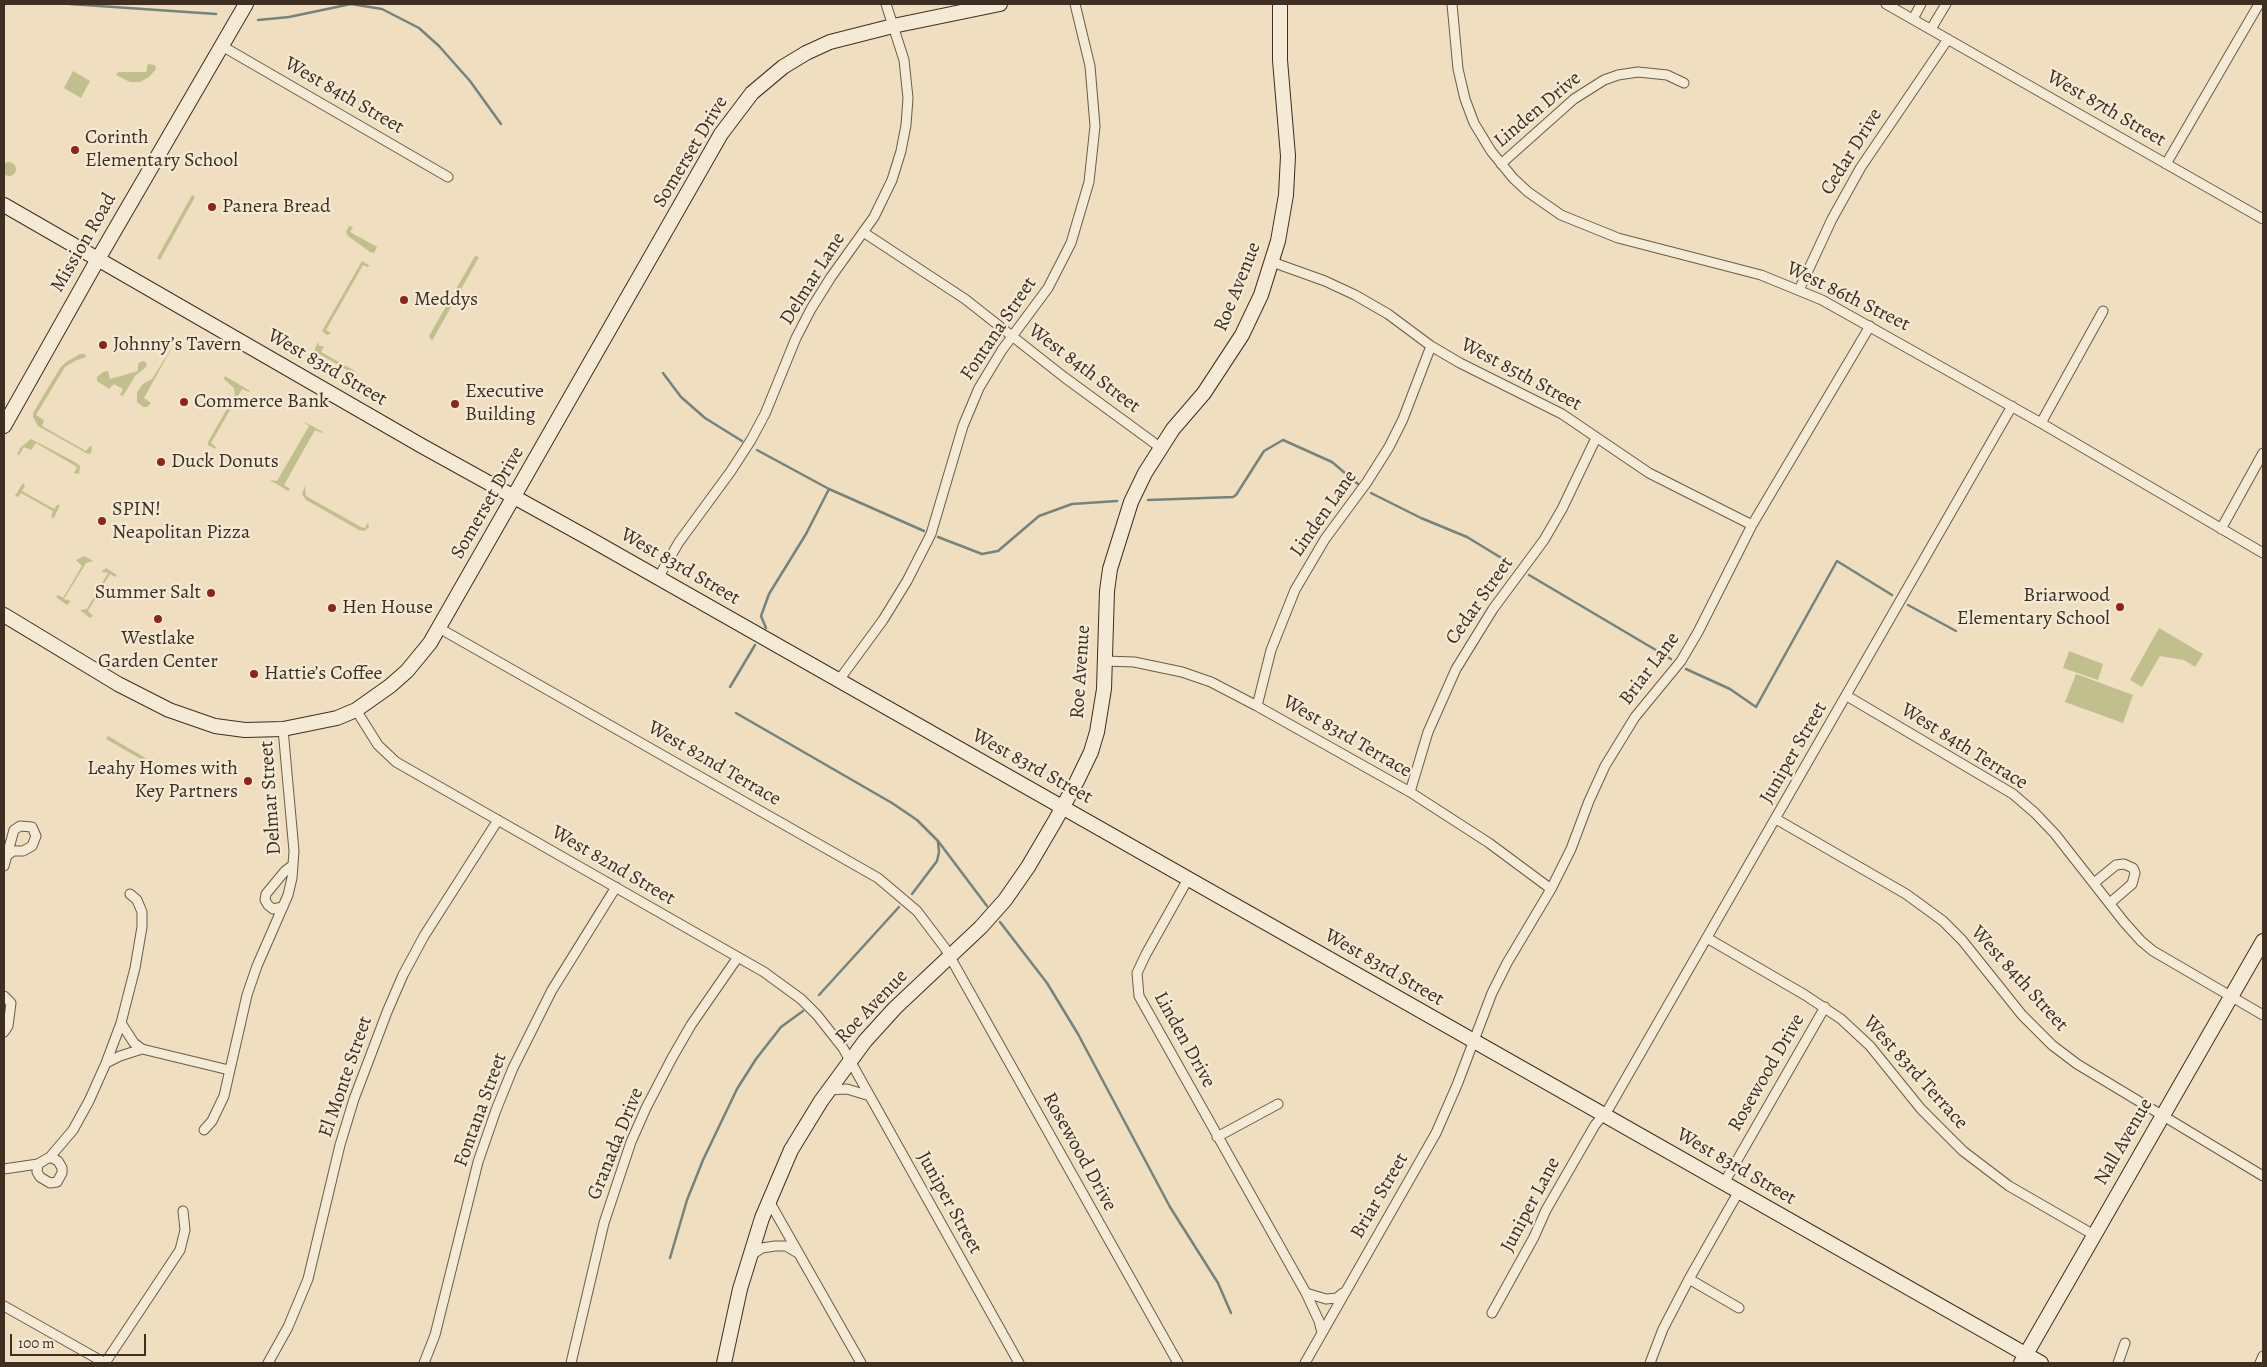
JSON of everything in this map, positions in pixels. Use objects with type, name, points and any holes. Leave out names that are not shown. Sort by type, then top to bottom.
[{"type":"street","name":"Mission Road","points":[[4,426],[98,259],[246,4]]},
{"type":"street","name":"Delmar Lane","points":[[658,578],[679,542],[745,450],[765,414],[796,338],[811,309],[831,277],[864,232],[883,201],[892,180],[901,151],[906,125],[908,98],[904,60],[886,4]]},
{"type":"street","name":"Somerset Drive","points":[[4,615],[112,681],[178,714],[206,724],[236,730],[283,729],[337,718],[356,710],[390,686],[422,655],[721,134],[736,112],[767,79],[806,53],[853,35],[1000,4]]},
{"type":"street","name":"Fontana Street","points":[[839,680],[883,620],[916,565],[939,511],[963,426],[972,404],[986,375],[1038,303],[1059,268],[1071,243],[1089,182],[1095,126],[1090,66],[1075,4]]},
{"type":"street","name":"Roe Avenue","points":[[724,1363],[749,1256],[769,1201],[791,1150],[828,1090],[850,1059],[895,1008],[950,957],[1005,900],[1028,867],[1080,774],[1097,732],[1104,689],[1107,591],[1112,560],[1132,502],[1173,429],[1204,393],[1227,362],[1253,313],[1272,262],[1285,202],[1288,156],[1280,60],[1280,4]]},
{"type":"street","name":"West 86th Street","points":[[1452,4],[1458,69],[1465,99],[1480,135],[1501,164],[1528,192],[1561,215],[1581,225],[1618,238],[1742,269],[1799,290],[1870,326],[2041,422],[2263,554]]},
{"type":"street","name":"West 87th Street","points":[[1886,4],[2263,219]]},
{"type":"street","points":[[1912,19],[1921,4]]},
{"type":"street","points":[[1931,30],[1946,4]]},
{"type":"street","points":[[2166,164],[2259,4]]},
{"type":"street","name":"Cedar Drive","points":[[1799,290],[1832,219],[1861,167],[1948,39]]},
{"type":"street","name":"West 84th Street","points":[[222,46],[448,177]]},
{"type":"street","name":"Linden Drive","points":[[1501,164],[1574,98],[1604,80],[1618,75],[1638,72],[1667,76],[1684,83]]},
{"type":"street","name":"West 83rd Street","points":[[4,205],[422,446],[839,680],[1739,1191],[2024,1359],[2041,1363]]},
{"type":"street","name":"West 84th Street","points":[[864,232],[935,277],[1064,377],[1161,448]]},
{"type":"street","name":"West 85th Street","points":[[1272,262],[1325,281],[1355,295],[1388,314],[1431,346],[1486,377],[1562,414],[1664,482],[1752,525]]},
{"type":"street","points":[[2041,422],[2103,311]]},
{"type":"street","name":"Briar Lane","points":[[1474,1041],[1492,993],[1507,963],[1551,889],[1570,850],[1588,801],[1604,766],[1635,717],[1681,661],[1698,632],[1752,525],[1870,326]]},
{"type":"street","name":"Linden Lane","points":[[1257,706],[1271,650],[1295,590],[1325,538],[1367,482],[1389,447],[1403,419],[1431,346]]},
{"type":"street","name":"Juniper Street","points":[[1603,1115],[1847,696],[2012,406]]},
{"type":"street","name":"Cedar Street","points":[[1410,792],[1428,732],[1456,669],[1493,609],[1544,540],[1562,509],[1596,438]]},
{"type":"street","points":[[2220,529],[2263,453]]},
{"type":"street","name":"West 82nd Terrace","points":[[439,628],[878,878],[917,911],[946,948],[950,957]]},
{"type":"street","name":"West 83rd Terrace","points":[[1105,660],[1134,662],[1182,672],[1211,682],[1410,792],[1489,843],[1551,889]]},
{"type":"street","name":"West 84th Terrace","points":[[1847,696],[2013,794],[2055,834],[2133,932],[2153,951],[2263,1015]]},
{"type":"street","name":"West 82nd Street","points":[[356,710],[371,736],[390,758],[782,983],[817,1015],[850,1059]]},
{"type":"street","name":"Delmar Street","points":[[204,1130],[218,1111],[224,1096],[247,995],[283,907],[292,878],[294,842],[283,729]]},
{"type":"street","name":"West 84th Street","points":[[1776,819],[1917,901],[1943,921],[1962,940],[2022,1015],[2052,1045],[2077,1064],[2263,1176]]},
{"type":"street","name":"El Monte Street","points":[[268,1363],[288,1327],[308,1279],[340,1144],[368,1058],[387,1012],[424,936],[498,820]]},
{"type":"street","points":[[4,866],[8,855]]},
{"type":"street","name":"Delmar Street","points":[[283,907],[273,909],[265,900],[266,894],[293,864]]},
{"type":"street","points":[[2094,883],[2116,866],[2124,864],[2132,868],[2136,873],[2132,884],[2110,903]]},
{"type":"street","name":"Linden Drive","points":[[1188,879],[1137,973],[1136,983],[1139,996],[1306,1293],[1322,1333]]},
{"type":"street","name":"Fontana Street","points":[[424,1363],[436,1335],[478,1162],[503,1093],[527,1038],[552,990],[616,887]]},
{"type":"street","points":[[4,1169],[38,1164],[50,1157],[74,1130],[106,1063],[121,1023],[135,968],[142,927],[142,912],[137,900],[130,894]]},
{"type":"street","name":"West 83rd Terrace","points":[[1707,938],[1825,1008],[1853,1028],[1921,1109],[1963,1151],[2009,1186],[2094,1236]]},
{"type":"street","name":"Nall Avenue","points":[[2024,1359],[2263,941]]},
{"type":"street","name":"Granada Drive","points":[[571,1363],[604,1223],[631,1142],[672,1058],[710,997],[738,957]]},
{"type":"street","name":"Rosewood Drive","points":[[950,957],[1178,1363]]},
{"type":"street","points":[[4,996],[11,1003],[8,1026],[4,1032]]},
{"type":"street","name":"Rosewood Drive","points":[[1724,1183],[1825,1008]]},
{"type":"street","points":[[121,1023],[130,1039],[142,1049],[229,1070]]},
{"type":"street","name":"Briar Street","points":[[1304,1363],[1436,1132],[1457,1086],[1474,1041]]},
{"type":"street","points":[[106,1063],[124,1054],[142,1049]]},
{"type":"street","name":"Juniper Street","points":[[850,1059],[1019,1363]]},
{"type":"street","points":[[828,1090],[847,1089],[870,1096]]},
{"type":"street","points":[[1217,1137],[1278,1104]]},
{"type":"street","name":"Juniper Lane","points":[[1492,1313],[1546,1210],[1595,1125],[1603,1115]]},
{"type":"street","points":[[38,1164],[37,1172],[40,1177],[50,1183],[57,1182],[62,1173],[62,1168],[58,1161],[50,1157]]},
{"type":"street","points":[[1650,1363],[1663,1329],[1739,1191]]},
{"type":"street","points":[[769,1201],[861,1363]]},
{"type":"street","points":[[4,1306],[105,1363],[180,1250],[185,1230],[183,1211]]},
{"type":"street","points":[[749,1256],[762,1248],[781,1246],[791,1248],[800,1254]]},
{"type":"street","points":[[1689,1279],[1739,1308]]},
{"type":"street","points":[[1306,1293],[1321,1299],[1331,1299],[1345,1292]]},
{"type":"street","points":[[2118,1363],[2125,1342]]},
{"type":"street","points":[[2260,1363],[2263,1356]]},
{"type":"shaded area","points":[[148,64],[155,65],[156,69],[149,77],[140,82],[130,82],[116,75],[118,72],[146,72]]},
{"type":"shaded area","points":[[73,71],[90,81],[81,98],[64,88]]},
{"type":"shaded area","points":[[6,162],[12,162],[16,169],[12,176],[6,176],[2,172],[2,166]]},
{"type":"shaded area","points":[[192,195],[195,197],[160,260],[157,258]]},
{"type":"shaded area","points":[[349,226],[353,227],[350,232],[377,247],[374,253],[348,236],[346,232]]},
{"type":"shaded area","points":[[475,256],[479,257],[432,341],[429,336]]},
{"type":"shaded area","points":[[362,261],[370,266],[363,265],[326,330],[331,333],[327,335],[322,331]]},
{"type":"shaded area","points":[[318,342],[319,346],[324,346],[321,352],[355,371],[354,374],[321,355],[313,353]]},
{"type":"shaded area","points":[[173,346],[144,398],[151,403],[147,407],[143,407],[137,402],[137,392],[143,384],[152,379]]},
{"type":"shaded area","points":[[80,354],[85,354],[86,357],[65,367],[36,415],[44,420],[42,426],[86,451],[90,446],[92,447],[91,453],[88,454],[38,426],[33,417],[33,413],[60,368]]},
{"type":"shaded area","points":[[143,361],[147,363],[146,367],[135,376],[123,396],[120,395],[123,389],[114,384],[109,389],[97,381],[97,377],[103,372],[108,371],[110,379],[138,371],[138,363]]},
{"type":"shaded area","points":[[225,376],[250,391],[242,389],[211,443],[216,447],[215,449],[208,445],[208,442],[235,395],[234,388],[224,379]]},
{"type":"shaded area","points":[[303,421],[323,432],[315,430],[284,485],[290,489],[288,491],[270,480],[277,481],[309,426]]},
{"type":"shaded area","points":[[31,439],[75,462],[80,466],[79,474],[74,473],[77,467],[36,443],[31,450],[24,447],[19,455],[17,454],[21,447]]},
{"type":"shaded area","points":[[23,483],[25,486],[22,491],[54,509],[57,505],[60,505],[54,518],[51,517],[53,511],[21,493],[18,497],[15,496]]},
{"type":"shaded area","points":[[305,486],[306,496],[361,527],[365,528],[368,523],[369,527],[364,531],[359,530],[306,500],[302,494]]},
{"type":"shaded area","points":[[84,556],[93,561],[86,563],[64,599],[71,601],[67,605],[56,597],[58,595],[63,598],[82,566],[76,560]]},
{"type":"shaded area","points":[[106,568],[117,575],[115,577],[110,574],[88,611],[93,616],[90,618],[80,610],[87,609],[108,573],[101,572]]},
{"type":"shaded area","points":[[2159,628],[2203,654],[2195,667],[2184,660],[2160,656],[2142,687],[2130,680]]},
{"type":"shaded area","points":[[2069,651],[2103,664],[2098,680],[2063,668]]},
{"type":"shaded area","points":[[2076,674],[2133,695],[2123,723],[2065,702]]},
{"type":"shaded area","points":[[108,736],[166,770],[165,773],[106,739]]},
{"type":"waterway","points":[[70,4],[216,14]]},
{"type":"waterway","points":[[258,20],[289,17],[351,4],[382,9],[419,28],[439,46],[470,81],[501,124]]},
{"type":"waterway","points":[[663,373],[681,397],[705,418],[742,441]]},
{"type":"waterway","points":[[1148,500],[1233,497],[1264,451],[1283,440],[1332,462],[1358,484]]},
{"type":"waterway","points":[[757,450],[829,489],[806,534],[769,594],[761,616],[766,628]]},
{"type":"waterway","points":[[829,489],[924,531]]},
{"type":"waterway","points":[[1371,493],[1421,518],[1467,537],[1513,565]]},
{"type":"waterway","points":[[938,537],[982,554],[998,551],[1039,516],[1072,504],[1117,501]]},
{"type":"waterway","points":[[1686,669],[1730,689],[1756,707],[1837,561],[1892,595]]},
{"type":"waterway","points":[[1529,575],[1671,659]]},
{"type":"waterway","points":[[1908,605],[1956,631]]},
{"type":"waterway","points":[[730,687],[755,645]]},
{"type":"waterway","points":[[736,713],[892,803],[917,820],[938,841],[987,906]]},
{"type":"waterway","points":[[912,894],[937,861],[939,852],[938,842]]},
{"type":"waterway","points":[[819,995],[899,907]]},
{"type":"waterway","points":[[1000,922],[1047,983],[1078,1034],[1170,1207],[1218,1283],[1231,1313]]},
{"type":"waterway","points":[[670,1258],[687,1200],[703,1160],[737,1089],[756,1059],[781,1027],[803,1011]]},
{"type":"place","name":"Corinth Elementary School","points":[[75,150]]},
{"type":"place","name":"Panera Bread","points":[[212,207]]},
{"type":"place","name":"Meddys","points":[[404,300]]},
{"type":"place","name":"Johnny’s Tavern","points":[[103,345]]},
{"type":"place","name":"Commerce Bank","points":[[184,402]]},
{"type":"place","name":"Executive Building","points":[[455,404]]},
{"type":"place","name":"Duck Donuts","points":[[161,462]]},
{"type":"place","name":"SPIN! Neapolitan Pizza","points":[[102,521]]},
{"type":"place","name":"Summer Salt","points":[[211,593]]},
{"type":"place","name":"Briarwood Elementary School","points":[[2120,607]]},
{"type":"place","name":"Hen House","points":[[332,608]]},
{"type":"place","name":"Westlake Garden Center","points":[[158,619]]},
{"type":"place","name":"Hattie’s Coffee","points":[[254,674]]},
{"type":"place","name":"Leahy Homes with Key Partners","points":[[248,781]]}]
